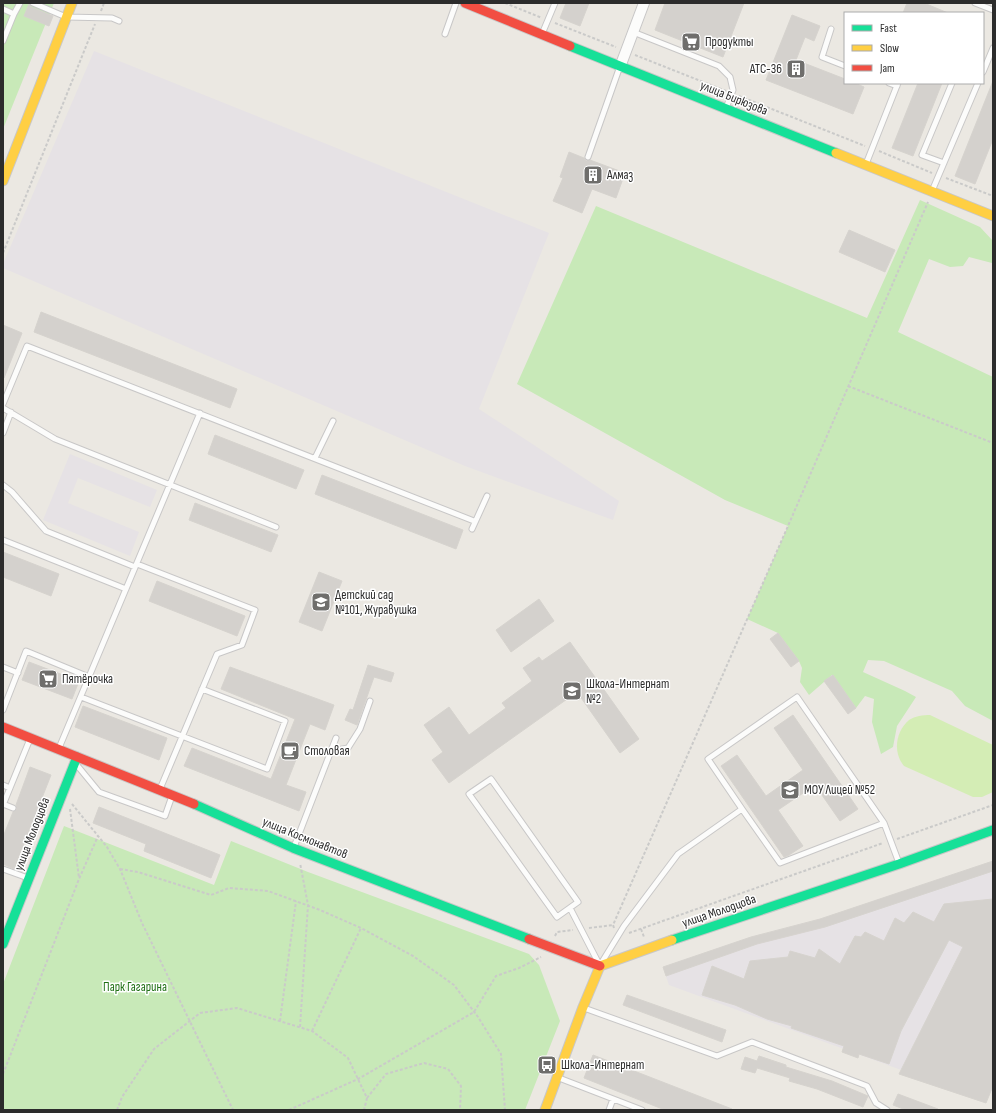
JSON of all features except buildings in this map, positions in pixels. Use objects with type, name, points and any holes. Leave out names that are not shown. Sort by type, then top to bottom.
[{"type":"street","points":[[3,181],[72,3]]},
{"type":"street","name":"улица Бирюзова","points":[[465,3],[479,6],[542,35],[620,67],[993,216]]},
{"type":"street","points":[[620,67],[644,3]]},
{"type":"street","name":"улица Космонавтов","points":[[3,727],[58,749],[76,759],[173,795],[296,849],[600,966]]},
{"type":"street","name":"улица Молодцова","points":[[3,944],[76,759]]},
{"type":"street","name":"улица Молодцова","points":[[600,966],[712,926],[899,864],[993,830]]},
{"type":"street","points":[[544,1110],[600,966]]},
{"type":"lane","points":[[3,41],[20,3]]},
{"type":"lane","points":[[33,3],[66,17],[112,18],[119,21]]},
{"type":"lane","points":[[445,34],[456,3]]},
{"type":"lane","points":[[542,35],[555,3]]},
{"type":"lane","points":[[975,3],[993,10]]},
{"type":"lane","points":[[980,12],[983,6]]},
{"type":"lane","points":[[3,9],[14,14]]},
{"type":"lane","points":[[831,29],[822,56],[844,66]]},
{"type":"lane","points":[[633,32],[719,66],[730,77],[733,90],[726,109]]},
{"type":"lane","points":[[984,70],[993,48]]},
{"type":"lane","points":[[588,157],[620,67]]},
{"type":"lane","points":[[944,163],[922,155],[952,84]]},
{"type":"lane","points":[[932,192],[978,84]]},
{"type":"lane","points":[[865,165],[897,85]]},
{"type":"lane","points":[[3,404],[28,346],[474,521]]},
{"type":"lane","points":[[3,408],[55,439],[276,527]]},
{"type":"lane","points":[[3,433],[11,412]]},
{"type":"lane","points":[[58,749],[200,413]]},
{"type":"lane","points":[[315,458],[333,421]]},
{"type":"lane","points":[[3,485],[12,492],[46,531],[255,610],[242,646],[217,654],[159,790]]},
{"type":"lane","points":[[472,529],[474,521],[488,496]]},
{"type":"lane","points":[[3,540],[126,589]]},
{"type":"lane","points":[[3,710],[26,651],[89,677]]},
{"type":"lane","points":[[3,667],[18,673]]},
{"type":"lane","points":[[81,696],[267,769],[285,721],[202,689]]},
{"type":"lane","points":[[884,823],[780,863],[708,759],[797,697],[884,823],[899,864]]},
{"type":"lane","points":[[331,751],[348,748],[360,729],[370,700]]},
{"type":"lane","points":[[13,808],[3,805],[31,738]]},
{"type":"lane","points":[[296,849],[336,738]]},
{"type":"lane","points":[[76,759],[99,792],[165,816],[173,795]]},
{"type":"lane","points":[[491,779],[578,902],[570,908],[556,917],[469,794],[491,779]]},
{"type":"lane","points":[[3,785],[10,788]]},
{"type":"lane","points":[[600,966],[616,938],[678,854],[742,809]]},
{"type":"lane","points":[[3,869],[28,879]]},
{"type":"lane","points":[[570,908],[600,966]]},
{"type":"lane","points":[[583,1007],[717,1056],[752,1042],[867,1086],[876,1103],[887,1110]]},
{"type":"lane","points":[[557,1077],[642,1110]]},
{"type":"lane","points":[[609,1110],[614,1099]]},
{"type":"path","points":[[3,253],[104,3]]},
{"type":"path","points":[[505,3],[993,196]]},
{"type":"path","points":[[932,192],[614,925],[616,938],[993,805]]},
{"type":"path","points":[[848,386],[993,443]]},
{"type":"path","points":[[79,879],[70,801],[107,847],[120,869],[142,923],[233,1110]]},
{"type":"path","points":[[3,1074],[79,879],[98,836]]},
{"type":"path","points":[[296,849],[308,905],[300,1027]]},
{"type":"path","points":[[120,869],[138,872],[211,895],[229,888],[268,891],[308,905],[361,928],[413,956],[454,985],[474,1012],[501,1054],[505,1110]]},
{"type":"path","points":[[280,1021],[296,901]]},
{"type":"path","points":[[289,1110],[358,1079],[474,1012],[496,976],[519,968],[543,956],[557,932],[614,925]]},
{"type":"path","points":[[312,1031],[361,928]]},
{"type":"path","points":[[117,1110],[122,1097],[154,1049],[189,1020],[200,1013],[237,1008],[312,1031],[348,1058],[367,1098]]},
{"type":"path","points":[[364,1110],[367,1098],[386,1074],[424,1063],[448,1069],[461,1086],[460,1110]]},
{"type":"shaded area","points":[[94,51],[549,233],[479,409],[619,501],[613,520],[465,466],[3,268],[3,264]]},
{"type":"shaded area","points":[[70,454],[157,490],[150,507],[78,478],[68,503],[139,532],[130,556],[43,520]]},
{"type":"shaded area","points":[[993,861],[993,1077],[983,1100],[669,985],[663,967],[751,937],[820,919]]},
{"type":"green space","points":[[3,3],[54,3],[3,129]]},
{"type":"green space","points":[[920,200],[980,227],[993,241],[992,263],[969,257],[963,266],[950,267],[929,259],[898,332],[993,377],[993,721],[965,706],[952,691],[884,661],[868,660],[863,672],[916,697],[897,726],[893,747],[881,754],[872,722],[874,699],[865,696],[856,708],[832,675],[809,695],[800,682],[802,668],[799,661],[778,633],[747,619],[788,526],[725,500],[517,384],[596,206],[867,318]]},
{"type":"green space","points":[[930,715],[993,745],[993,792],[982,797],[973,797],[904,766],[900,761],[897,749],[898,736],[901,730],[909,720],[919,716]]},
{"type":"green space","name":"Парк Гагарина","points":[[64,826],[214,885],[231,841],[308,872],[529,954],[539,965],[560,1021],[525,1110],[3,1110],[3,984]]},
{"type":"traffic: fast","points":[[570,46],[836,153]]},
{"type":"traffic: fast","points":[[3,944],[77,757]]},
{"type":"traffic: fast","points":[[194,804],[293,848],[529,939]]},
{"type":"traffic: fast","points":[[672,940],[899,864],[993,830]]},
{"type":"traffic: slow","points":[[3,181],[72,3]]},
{"type":"traffic: slow","points":[[836,153],[993,216]]},
{"type":"traffic: slow","points":[[545,1110],[583,1007],[600,966],[672,940]]},
{"type":"traffic: jam","points":[[465,3],[570,46]]},
{"type":"traffic: jam","points":[[3,727],[194,804]]},
{"type":"traffic: jam","points":[[529,939],[600,966]]},
{"type":"place","name":"Продукты","points":[[691,42]]},
{"type":"place","name":"АТС-36","points":[[796,69]]},
{"type":"place","name":"Алмаз","points":[[593,175]]},
{"type":"place","name":"Детский сад №101, Журавушка","points":[[321,602]]},
{"type":"place","name":"Пятёрочка","points":[[48,679]]},
{"type":"place","name":"Школа-Интернат №2","points":[[572,691]]},
{"type":"place","name":"Столовая","points":[[290,751]]},
{"type":"place","name":"МОУ Лицей №52","points":[[790,790]]},
{"type":"place","name":"Школа-Интернат","points":[[547,1065]]}]
